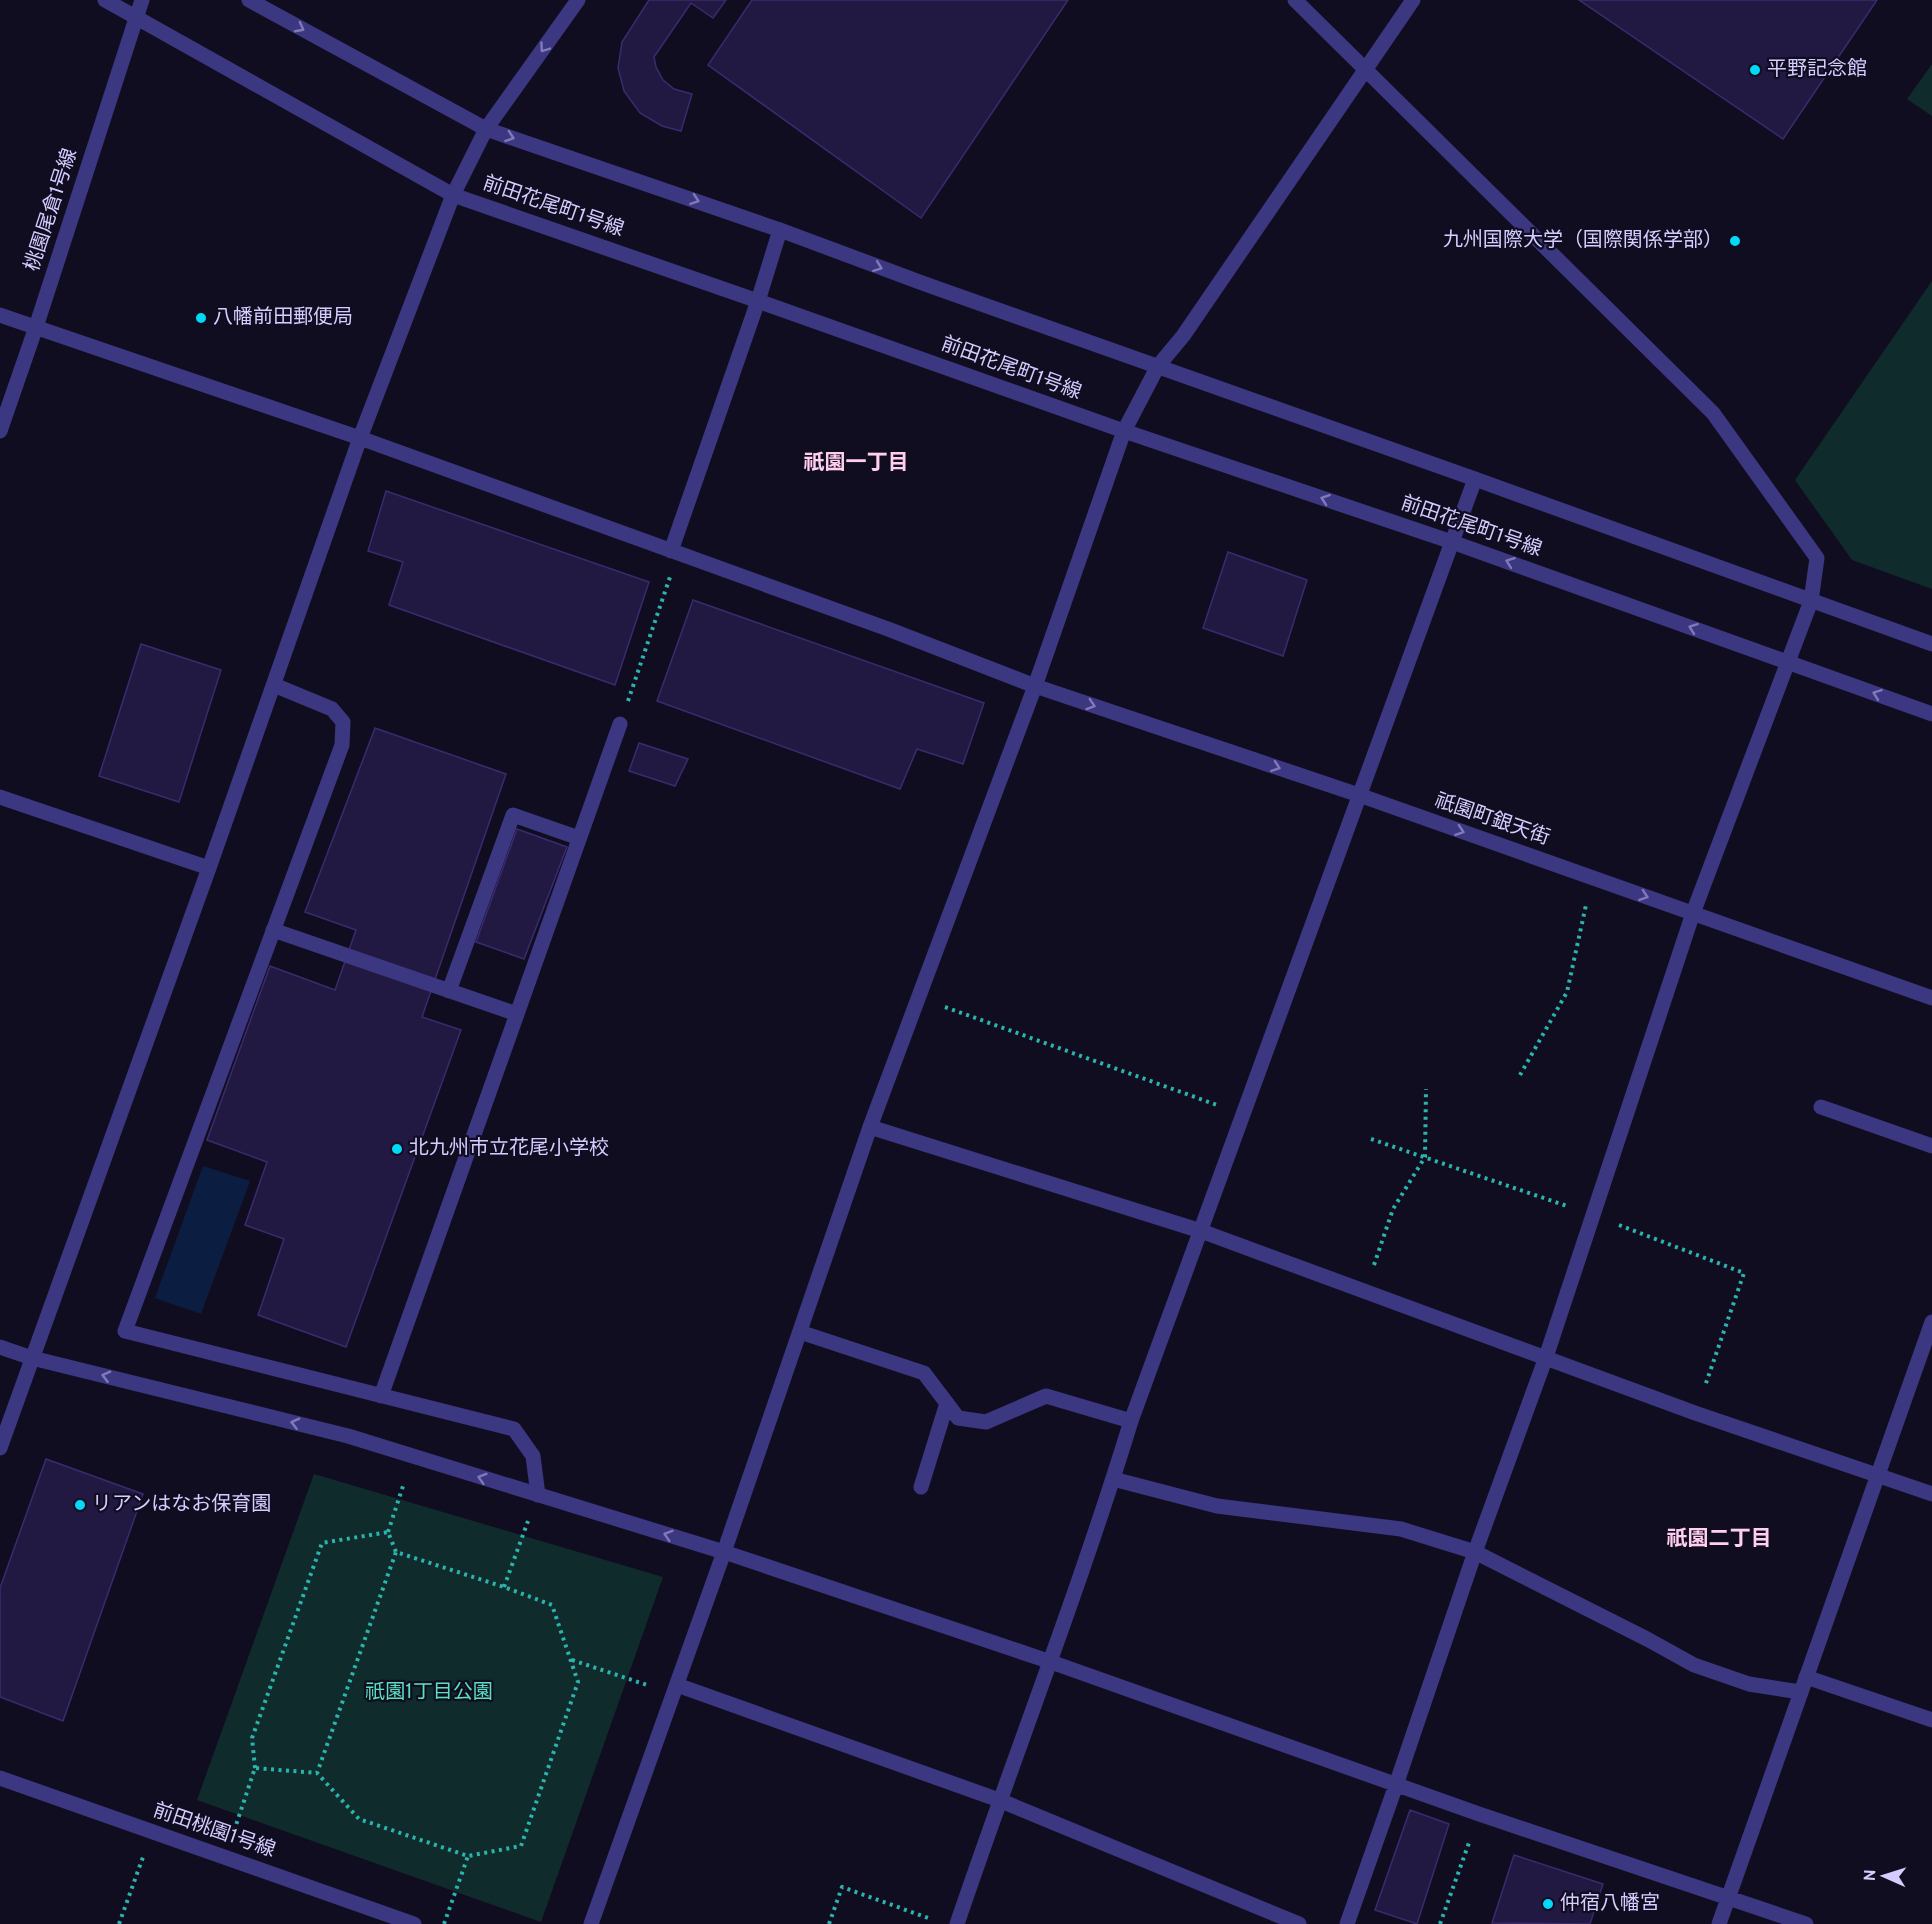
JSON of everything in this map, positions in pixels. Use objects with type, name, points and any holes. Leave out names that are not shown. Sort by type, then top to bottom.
[{"type":"street","name":"前田花尾町1号線","points":[[105,0],[453,195],[1124,431],[1452,542],[1932,714]]},
{"type":"street","name":"桃園尾倉1号線","points":[[0,431],[142,0]]},
{"type":"street","points":[[249,0],[486,129],[780,230],[1932,644]]},
{"type":"street","points":[[0,1448],[209,868],[360,438],[453,195],[486,129],[578,0]]},
{"type":"street","points":[[1295,0],[1713,413],[1817,558],[1811,601],[1693,913],[1546,1357],[1475,1552],[1347,1924]]},
{"type":"street","points":[[591,1924],[724,1552],[870,1127],[1035,686],[1124,431],[1158,366],[1183,336],[1413,0]]},
{"type":"street","points":[[674,552],[780,230]]},
{"type":"street","name":"祇園町銀天街","points":[[0,315],[360,438],[888,629],[1035,686],[1359,795],[1932,998]]},
{"type":"street","points":[[957,1924],[999,1800],[1051,1662],[1131,1421],[1475,479]]},
{"type":"street","points":[[274,685],[332,710],[343,722],[342,745],[125,1331],[514,1429],[534,1456],[538,1495]]},
{"type":"street","points":[[381,1396],[620,724]]},
{"type":"street","points":[[0,797],[209,868]]},
{"type":"street","points":[[449,991],[513,815],[579,838]]},
{"type":"street","points":[[273,930],[517,1014]]},
{"type":"street","points":[[1821,1107],[1932,1146]]},
{"type":"street","points":[[870,1127],[1201,1231],[1695,1413],[1932,1494]]},
{"type":"street","points":[[1719,1924],[1932,1322]]},
{"type":"street","points":[[800,1332],[924,1373],[958,1418],[986,1422],[1046,1396],[1131,1421]]},
{"type":"street","points":[[0,1347],[32,1358],[348,1436],[724,1552],[1051,1662],[1396,1785],[1806,1924]]},
{"type":"street","points":[[921,1487],[947,1403]]},
{"type":"street","points":[[1113,1479],[1217,1506],[1401,1529],[1475,1552],[1694,1665],[1749,1684],[1803,1684],[1932,1720]]},
{"type":"street","points":[[675,1690],[999,1800],[1299,1924]]},
{"type":"street","name":"前田桃園1号線","points":[[0,1778],[414,1924]]},
{"type":"path","points":[[620,724],[674,552]]},
{"type":"path","points":[[1520,1075],[1567,992],[1592,878]]},
{"type":"path","points":[[919,997],[1243,1114]]},
{"type":"path","points":[[1365,1292],[1393,1209],[1425,1156],[1426,1089]]},
{"type":"path","points":[[317,1773],[396,1552],[388,1532],[413,1456]]},
{"type":"path","points":[[504,1587],[538,1495]]},
{"type":"path","points":[[225,1857],[255,1768],[252,1738],[322,1543],[388,1532]]},
{"type":"path","points":[[255,1768],[317,1773],[358,1819],[468,1856],[521,1846],[578,1682],[552,1605],[396,1552]]},
{"type":"path","points":[[572,1660],[675,1690]]},
{"type":"path","points":[[119,1924],[153,1832]]},
{"type":"path","points":[[1440,1924],[1464,1855]]},
{"type":"path","points":[[444,1924],[468,1856]]},
{"type":"path","points":[[829,1924],[842,1887],[934,1920]]},
{"type":"green space","points":[[1932,64],[1932,116],[1907,99]]},
{"type":"green space","points":[[1932,281],[1932,589],[1852,560],[1795,480]]},
{"type":"green space","name":"祇園1丁目公園","points":[[314,1474],[663,1577],[541,1922],[197,1800]]},
{"type":"water","points":[[203,1166],[250,1181],[201,1314],[155,1298]]},
{"type":"building","points":[[649,0],[726,0],[713,18],[691,3],[654,57],[663,80],[674,89],[692,94],[681,131],[662,126],[640,113],[624,91],[618,68],[622,42]]},
{"type":"building","points":[[752,0],[1068,0],[921,218],[708,65]]},
{"type":"building","name":"平野記念館","points":[[1579,0],[1877,0],[1783,139]]},
{"type":"building","points":[[386,491],[649,582],[615,685],[389,605],[403,562],[368,551]]},
{"type":"building","points":[[1228,552],[1307,580],[1283,656],[1203,628]]},
{"type":"building","points":[[693,600],[984,703],[963,764],[917,749],[900,789],[657,701]]},
{"type":"building","points":[[141,644],[221,670],[179,802],[99,776]]},
{"type":"building","points":[[375,728],[506,774],[422,1017],[461,1030],[346,1347],[258,1315],[284,1239],[245,1225],[267,1162],[207,1140],[270,966],[335,990],[356,930],[305,912]]},
{"type":"building","points":[[639,743],[688,759],[675,786],[629,771]]},
{"type":"building","points":[[517,829],[567,847],[524,959],[476,942]]},
{"type":"building","points":[[46,1459],[143,1494],[63,1721],[0,1697],[0,1588]]},
{"type":"building","points":[[1410,1810],[1449,1824],[1417,1924],[1375,1910]]},
{"type":"building","name":"仲宿八幡宮","points":[[1514,1855],[1603,1884],[1590,1924],[1492,1923]]},
{"type":"place","name":"平野記念館","points":[[1755,70]]},
{"type":"place","name":"九州国際大学（国際関係学部）","points":[[1735,241]]},
{"type":"place","name":"八幡前田郵便局","points":[[201,318]]},
{"type":"place","name":"北九州市立花尾小学校","points":[[397,1149]]},
{"type":"place","name":"リアンはなお保育園","points":[[80,1505]]},
{"type":"place","name":"仲宿八幡宮","points":[[1548,1904]]},
{"type":"district","name":"祇園一丁目","points":[[856,463]]},
{"type":"district","name":"祇園二丁目","points":[[1719,1539]]}]
